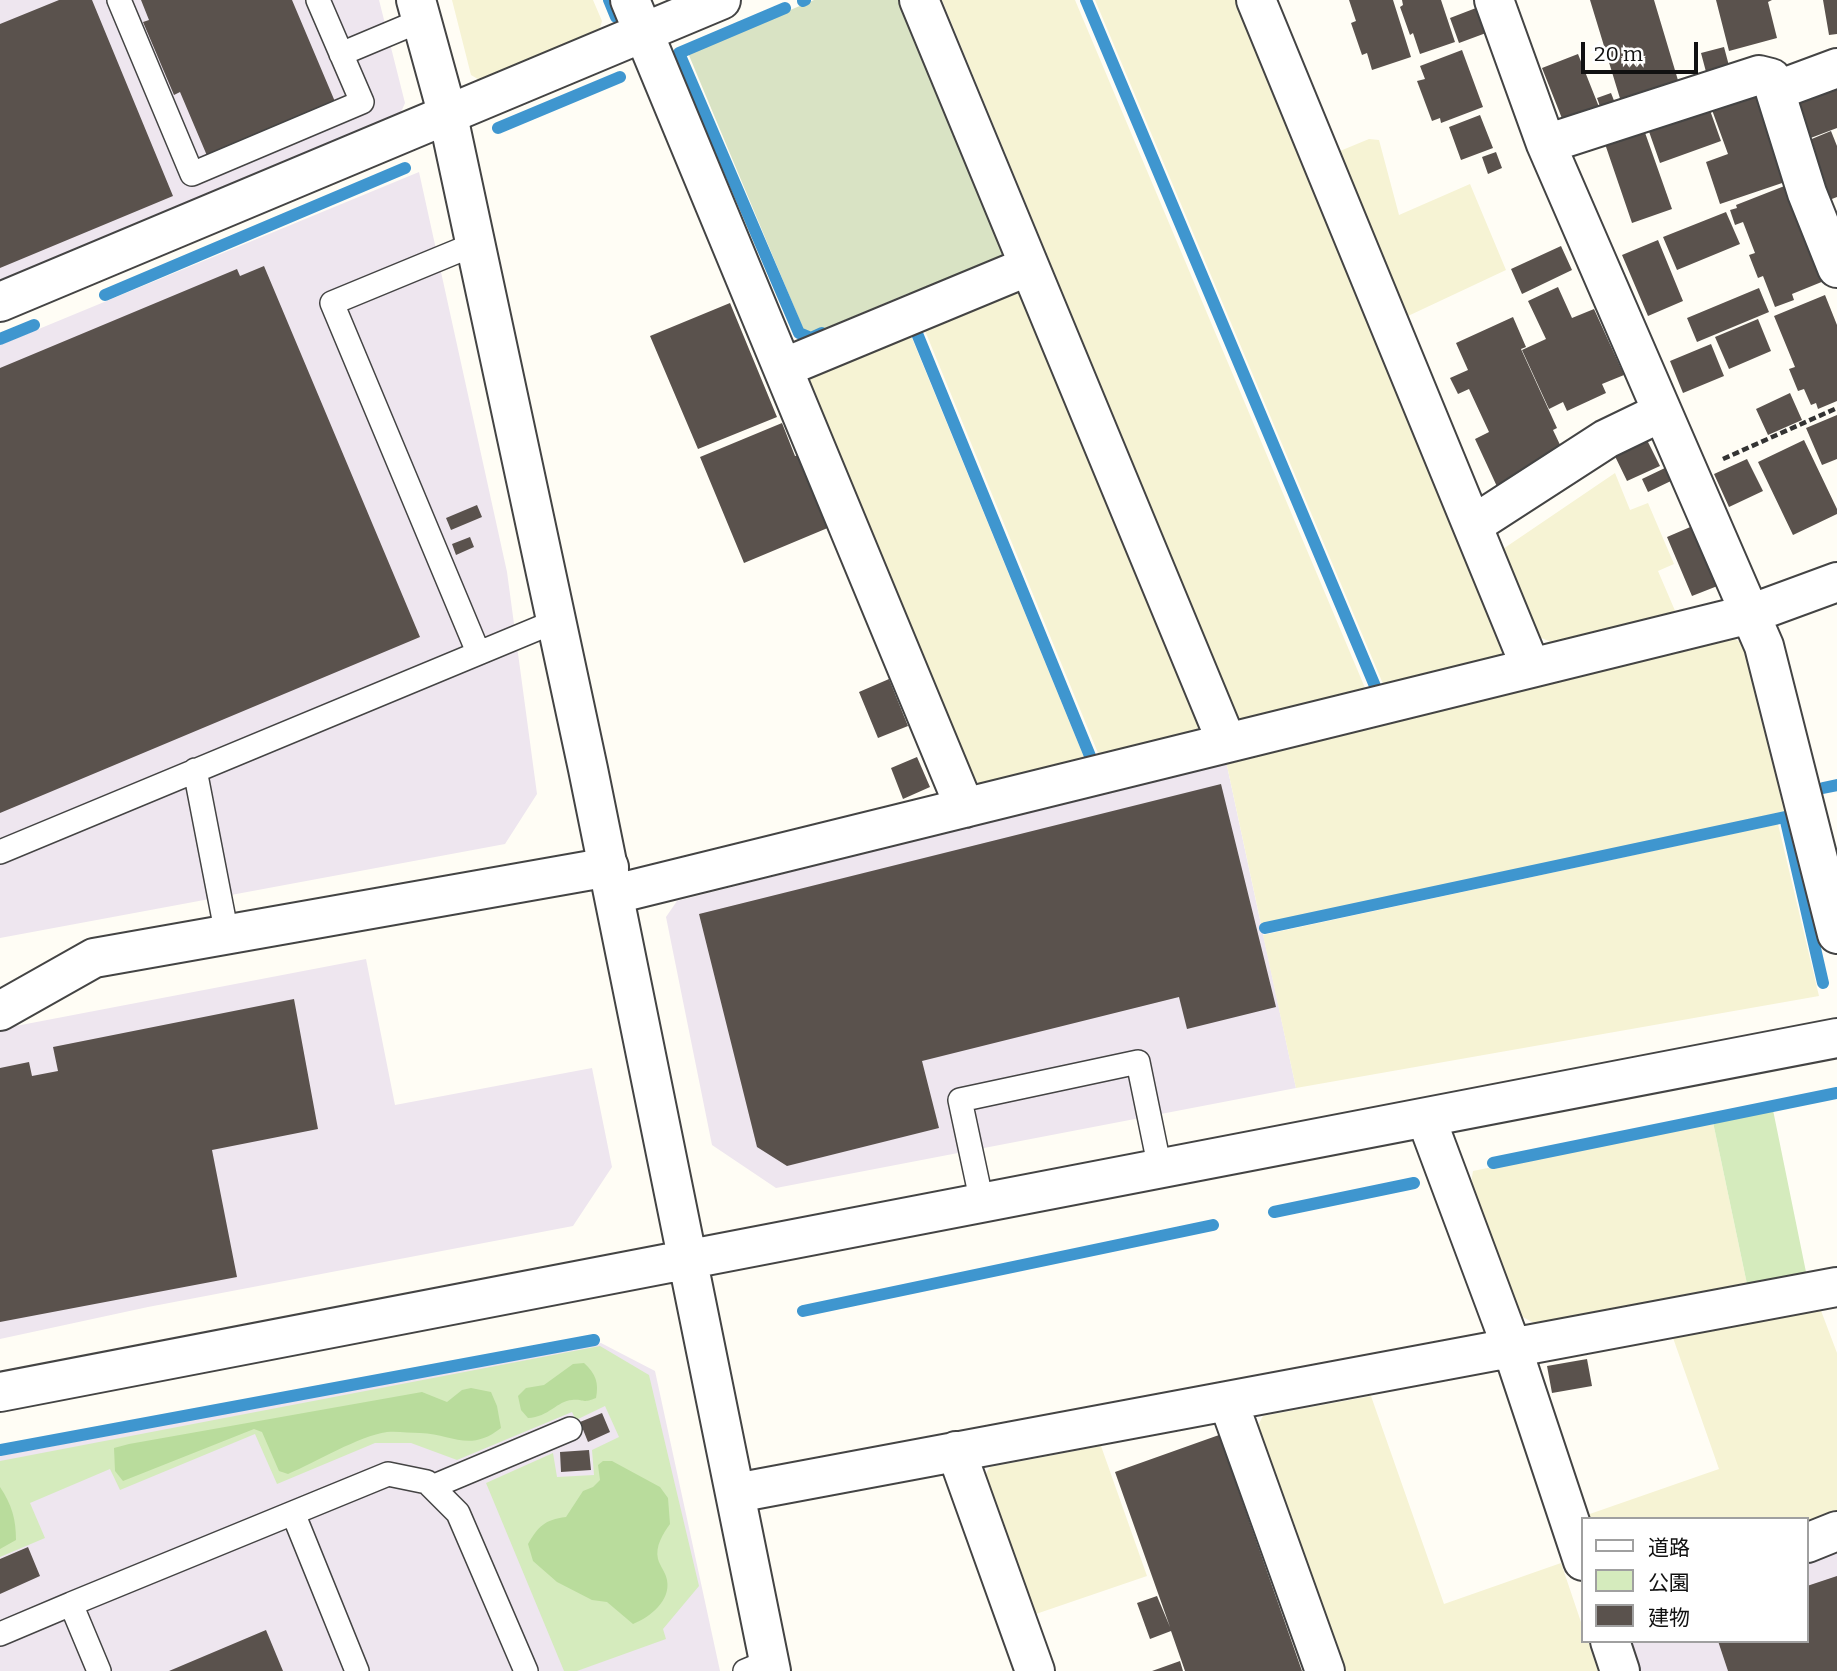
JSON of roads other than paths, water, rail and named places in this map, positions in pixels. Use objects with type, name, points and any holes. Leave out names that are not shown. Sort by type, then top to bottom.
[{"type":"street","points":[[0,302],[448,116],[637,16],[721,0]]},
{"type":"street","points":[[919,0],[1227,743]]},
{"type":"street","points":[[1256,0],[1531,668]]},
{"type":"street","points":[[1494,0],[1546,144],[1764,646],[1822,811],[1837,933]]},
{"type":"street","points":[[419,10],[448,116],[612,881],[736,1493],[762,1668]]},
{"type":"street","points":[[637,16],[965,808]]},
{"type":"street","points":[[1775,91],[1837,68]]},
{"type":"street","points":[[1546,144],[1759,75],[1771,78],[1808,193],[1837,268]]},
{"type":"street","points":[[783,368],[1029,266]]},
{"type":"street","points":[[1473,526],[1606,439],[1662,412]]},
{"type":"street","points":[[0,1010],[94,958],[227,934],[612,881],[965,808],[1750,614],[1837,582]]},
{"type":"street","points":[[0,1392],[1837,1038]]},
{"type":"street","points":[[1426,1118],[1511,1348],[1582,1559]]},
{"type":"street","points":[[736,1493],[1837,1287]]},
{"type":"street","points":[[1228,1401],[1325,1671]]},
{"type":"street","points":[[956,1451],[1035,1671]]},
{"type":"street","points":[[1809,1542],[1837,1531]]},
{"type":"street","points":[[1611,1643],[1620,1671]]},
{"type":"lane","points":[[119,0],[192,174],[362,102],[318,0]]},
{"type":"lane","points":[[341,54],[419,10]]},
{"type":"lane","points":[[475,244],[332,303],[478,652]]},
{"type":"lane","points":[[0,852],[556,621]]},
{"type":"lane","points":[[195,770],[227,934]]},
{"type":"lane","points":[[982,1203],[960,1100],[1138,1062],[1160,1169]]},
{"type":"lane","points":[[432,1487],[570,1429]]},
{"type":"lane","points":[[0,1633],[388,1474],[427,1482],[458,1513],[526,1671]]},
{"type":"lane","points":[[293,1513],[357,1671]]},
{"type":"lane","points":[[71,1604],[99,1671]]},
{"type":"waterway","points":[[609,0],[616,17]]},
{"type":"waterway","points":[[1086,0],[1375,686]]},
{"type":"waterway","points":[[785,8],[679,53],[799,333],[811,338],[822,333]]},
{"type":"waterway","points":[[498,128],[620,77]]},
{"type":"waterway","points":[[105,295],[405,168]]},
{"type":"waterway","points":[[0,339],[34,325]]},
{"type":"waterway","points":[[916,331],[1090,756]]},
{"type":"waterway","points":[[1823,788],[1837,785]]},
{"type":"waterway","points":[[1265,928],[1785,817],[1823,983]]},
{"type":"waterway","points":[[1493,1163],[1837,1093]]},
{"type":"waterway","points":[[1274,1212],[1414,1183]]},
{"type":"waterway","points":[[803,1311],[1213,1225]]},
{"type":"waterway","points":[[0,1450],[594,1340]]}]
